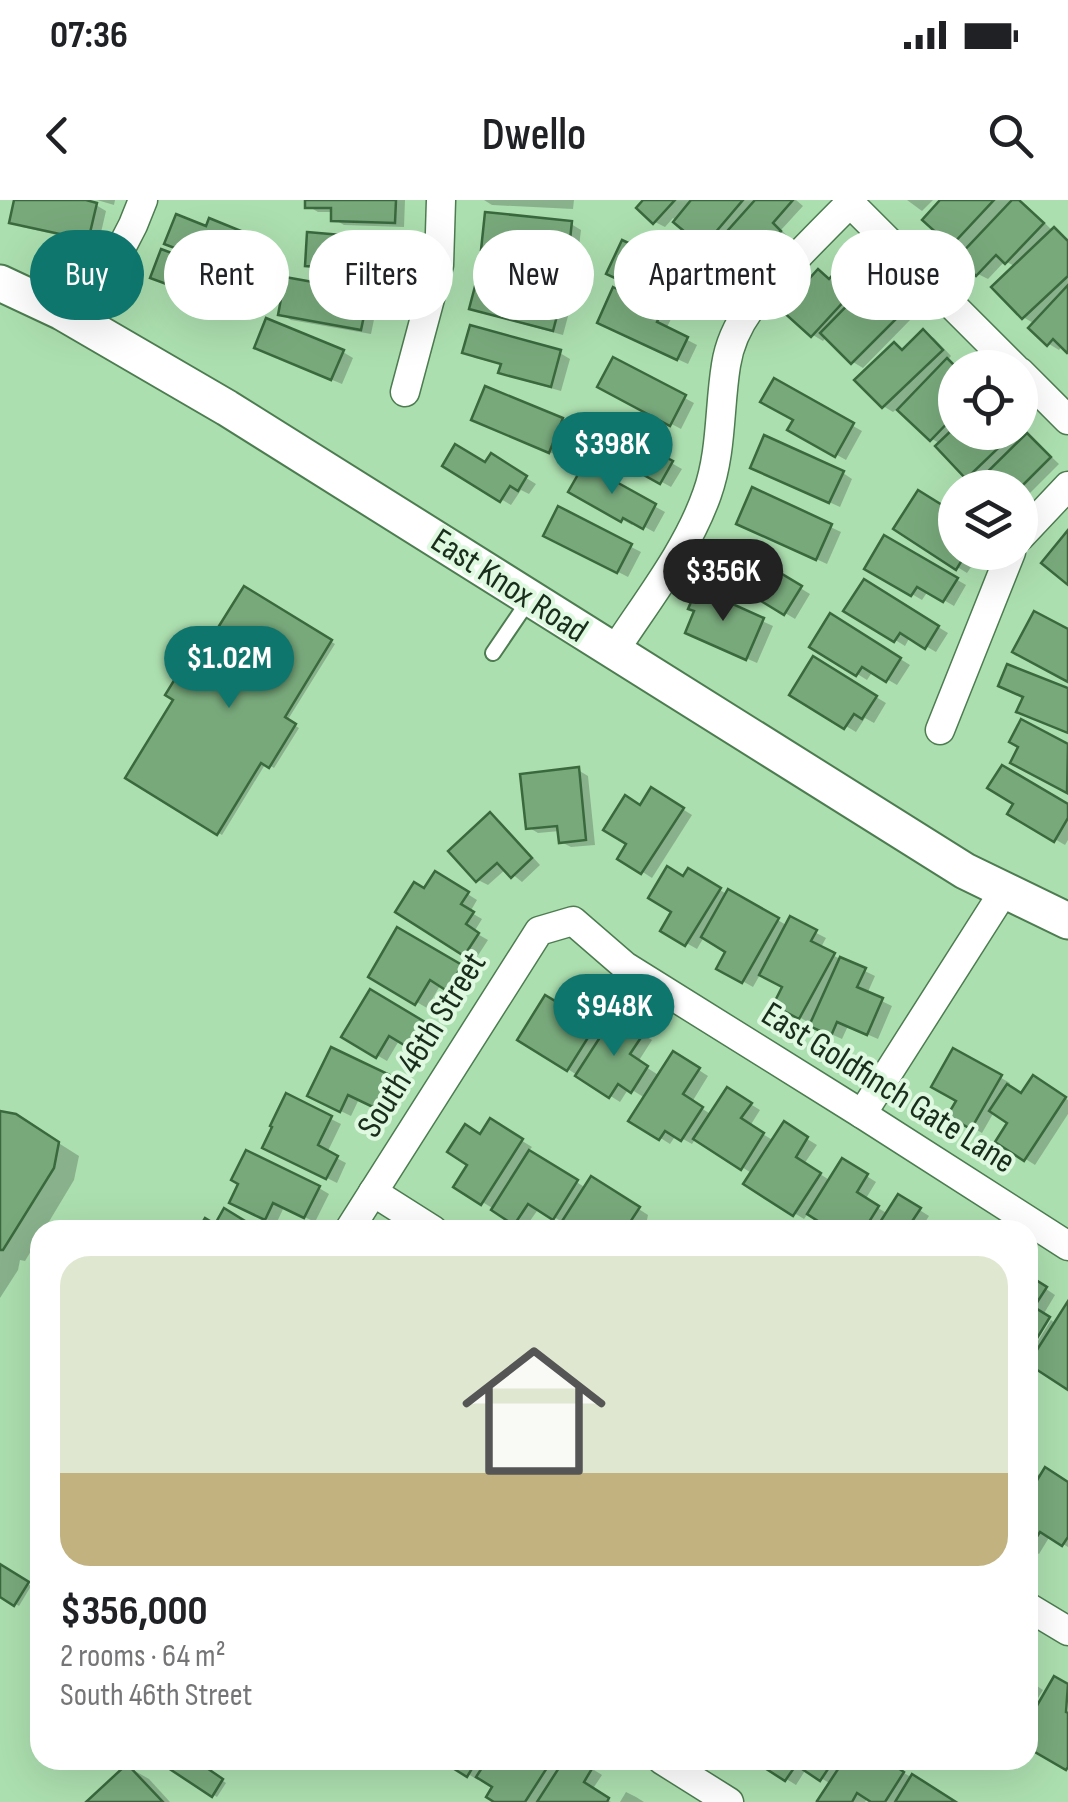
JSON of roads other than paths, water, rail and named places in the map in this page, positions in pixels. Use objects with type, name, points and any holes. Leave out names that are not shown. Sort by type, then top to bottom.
[{"type":"street","points":[[82,324],[143,200]]},
{"type":"street","points":[[405,392],[439,265],[441,200]]},
{"type":"street","points":[[614,653],[700,514],[718,448],[726,364],[746,312],[848,202],[998,350]]},
{"type":"street","name":"East Knox Road","points":[[0,284],[82,324],[212,399],[964,871],[1068,921]]},
{"type":"street","points":[[1038,390],[1068,420]]},
{"type":"street","points":[[1038,516],[1068,486]]},
{"type":"street","points":[[940,730],[1004,570]]},
{"type":"street","points":[[862,1114],[1004,891]]},
{"type":"street","name":"East Goldfinch Gate Lane","points":[[573,921],[625,966],[1027,1220]]},
{"type":"street","name":"South 46th Street","points":[[355,1220],[539,931],[573,921]]},
{"type":"street","points":[[373,1192],[417,1220]]},
{"type":"street","name":"East Goldfinch Gate Lane","points":[[1038,1227],[1068,1246]]},
{"type":"street","points":[[1038,1613],[1068,1631]]},
{"type":"street","points":[[678,1770],[728,1802]]},
{"type":"lane","points":[[493,653],[530,598]]}]
